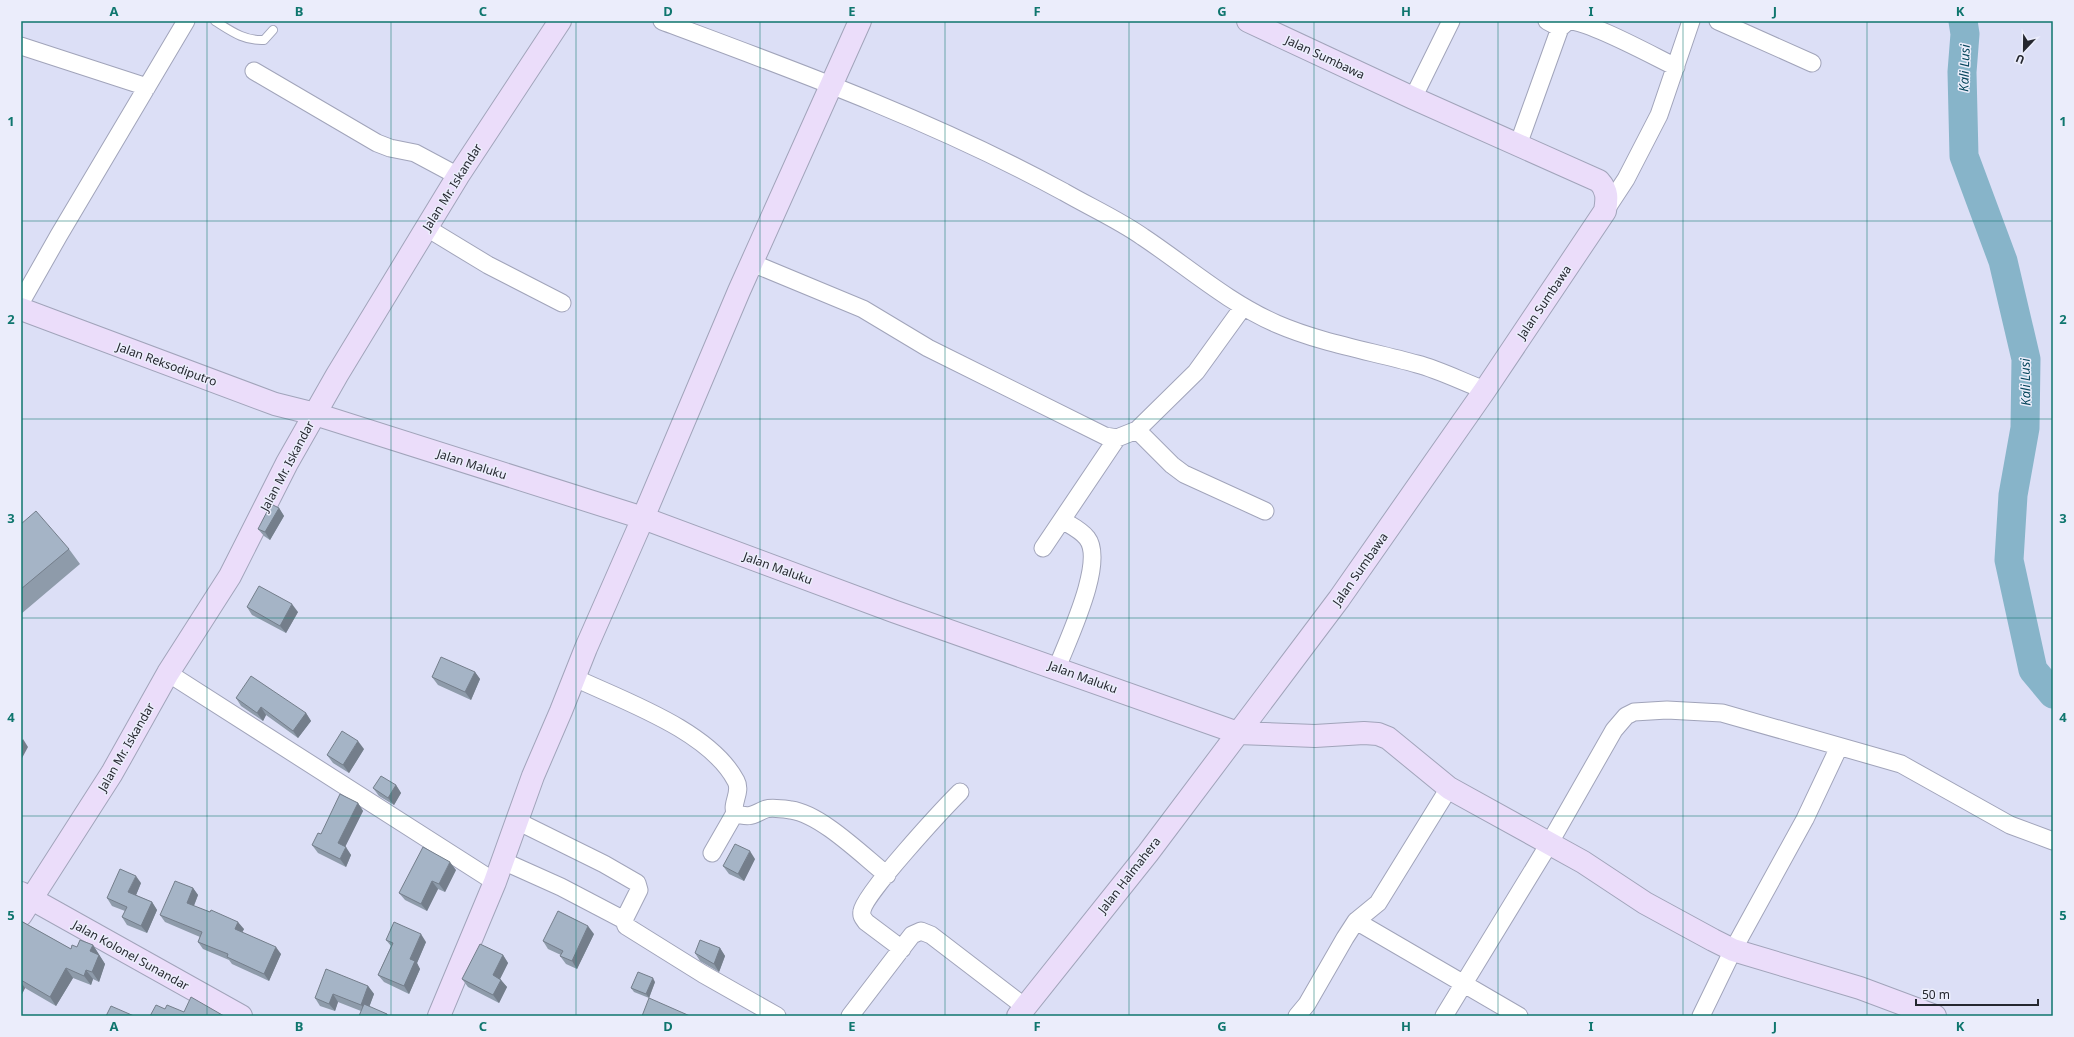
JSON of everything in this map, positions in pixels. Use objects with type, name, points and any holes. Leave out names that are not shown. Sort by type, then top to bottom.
[{"type":"main road","name":"Jalan Mr. Iskandar","points":[[24,902],[112,773],[168,674],[230,576],[287,463],[337,375],[458,176],[560,21]]},
{"type":"main road","points":[[439,1016],[495,882],[533,776],[574,678],[752,263],[830,84],[860,21]]},
{"type":"main road","name":"Jalan Sumbawa","points":[[1238,733],[1339,599],[1485,390],[1605,211],[1607,193],[1605,187],[1599,181],[1413,98],[1248,21]]},
{"type":"main road","name":"Jalan Reksodiputro","points":[[21,309],[275,404],[315,414]]},
{"type":"main road","name":"Jalan Maluku","points":[[315,414],[643,518],[893,611],[1238,733],[1316,736],[1364,733],[1378,734],[1388,738],[1449,788],[1583,862],[1645,902],[1733,950],[1860,988],[1935,1016]]},
{"type":"main road","name":"Jalan Halmahera","points":[[1022,1012],[1148,853],[1238,733]]},
{"type":"main road","name":"Jalan Kolonel Sunandar","points":[[24,902],[241,1016]]},
{"type":"street","points":[[21,302],[164,56],[186,21]]},
{"type":"street","points":[[662,21],[830,84],[956,138],[1062,191],[1142,236],[1210,286],[1243,307],[1278,324],[1331,342],[1420,365],[1485,390]]},
{"type":"street","points":[[1413,98],[1451,21]]},
{"type":"street","points":[[1605,211],[1626,179],[1659,115],[1691,21]]},
{"type":"street","points":[[1718,21],[1812,63]]},
{"type":"street","points":[[1518,145],[1553,24],[1568,22],[1580,23],[1614,37],[1676,67]]},
{"type":"street","points":[[21,46],[147,87]]},
{"type":"street","points":[[254,71],[377,143],[390,148],[415,153],[458,176]]},
{"type":"street","points":[[427,228],[488,265],[562,303]]},
{"type":"street","points":[[752,263],[863,309],[928,348],[1105,436],[1117,438],[1137,430],[1196,372],[1243,307]]},
{"type":"street","points":[[1137,430],[1172,465],[1184,474],[1265,511]]},
{"type":"street","points":[[1043,548],[1117,438]]},
{"type":"street","points":[[1057,668],[1088,590],[1091,560],[1091,549],[1087,539],[1062,520]]},
{"type":"street","points":[[168,674],[495,882]]},
{"type":"street","points":[[574,678],[664,720],[704,744],[730,770],[737,782],[738,794],[734,809],[735,813],[712,853]]},
{"type":"street","points":[[1444,1016],[1549,844],[1614,730],[1626,716],[1634,712],[1667,710],[1722,713],[1774,726],[1839,747],[1901,764],[2010,825],[2053,841]]},
{"type":"street","points":[[1701,1016],[1733,950],[1805,819],[1839,747]]},
{"type":"street","points":[[1297,1016],[1306,1004],[1356,921],[1378,903],[1449,788]]},
{"type":"street","points":[[902,949],[862,917],[862,909],[887,875],[936,816],[960,792]]},
{"type":"street","points":[[735,813],[748,816],[755,815],[768,808],[792,810],[812,818],[837,834],[887,875]]},
{"type":"street","points":[[517,821],[604,864],[637,883],[639,890],[624,920]]},
{"type":"street","points":[[502,861],[561,886],[624,920],[626,926],[684,962],[778,1016]]},
{"type":"street","points":[[1356,921],[1463,985],[1519,1016]]},
{"type":"street","points":[[850,1016],[912,935],[921,931],[926,933],[1022,1012]]},
{"type":"lane","points":[[215,21],[240,36],[254,40],[264,40],[272,30]]},
{"type":"building","points":[[271,504],[279,508],[265,532],[258,529]]},
{"type":"building","points":[[36,511],[69,549],[21,589],[21,524]]},
{"type":"building","points":[[259,586],[292,604],[280,626],[247,607]]},
{"type":"building","points":[[441,657],[475,672],[465,692],[432,677]]},
{"type":"building","points":[[251,676],[306,713],[293,731],[261,707],[257,713],[236,698]]},
{"type":"building","points":[[342,731],[358,741],[343,765],[327,755]]},
{"type":"building","points":[[381,776],[396,785],[388,798],[373,788]]},
{"type":"building","points":[[340,794],[358,803],[338,843],[346,847],[340,859],[312,845],[318,833],[321,834]]},
{"type":"building","points":[[735,844],[750,851],[738,874],[723,866]]},
{"type":"building","points":[[423,847],[450,862],[439,884],[432,881],[421,904],[399,893]]},
{"type":"building","points":[[120,869],[136,876],[128,892],[152,902],[141,926],[122,917],[127,907],[107,898]]},
{"type":"building","points":[[175,881],[193,888],[187,903],[210,912],[211,910],[238,922],[235,929],[276,947],[264,974],[227,957],[228,954],[198,942],[202,932],[160,915]]},
{"type":"building","points":[[558,911],[588,926],[572,961],[560,956],[563,951],[543,941]]},
{"type":"building","points":[[21,921],[71,949],[72,945],[77,947],[80,940],[93,945],[90,951],[99,955],[92,972],[86,970],[84,976],[66,968],[50,997],[21,980]]},
{"type":"building","points":[[394,922],[421,934],[410,959],[415,961],[404,986],[378,975],[393,943],[386,940]]},
{"type":"building","points":[[700,940],[720,948],[714,964],[695,953]]},
{"type":"building","points":[[480,944],[503,955],[493,975],[501,980],[493,995],[462,979]]},
{"type":"building","points":[[326,969],[368,986],[361,1005],[333,994],[329,1004],[315,998]]},
{"type":"building","points":[[638,972],[653,978],[646,994],[631,988]]},
{"type":"building","points":[[191,997],[224,1016],[150,1016],[156,1005],[165,1009],[167,1005],[184,1012]]},
{"type":"building","points":[[649,998],[690,1016],[642,1016]]},
{"type":"building","points":[[364,1004],[387,1014],[387,1016],[359,1016]]},
{"type":"building","points":[[111,1006],[134,1016],[106,1016]]},
{"type":"waterway","name":"Kali Lusi","points":[[1963,21],[1965,34],[1962,72],[1964,156],[2003,261],[2026,359],[2025,428],[2013,495],[2009,560],[2033,670],[2053,694]]}]
